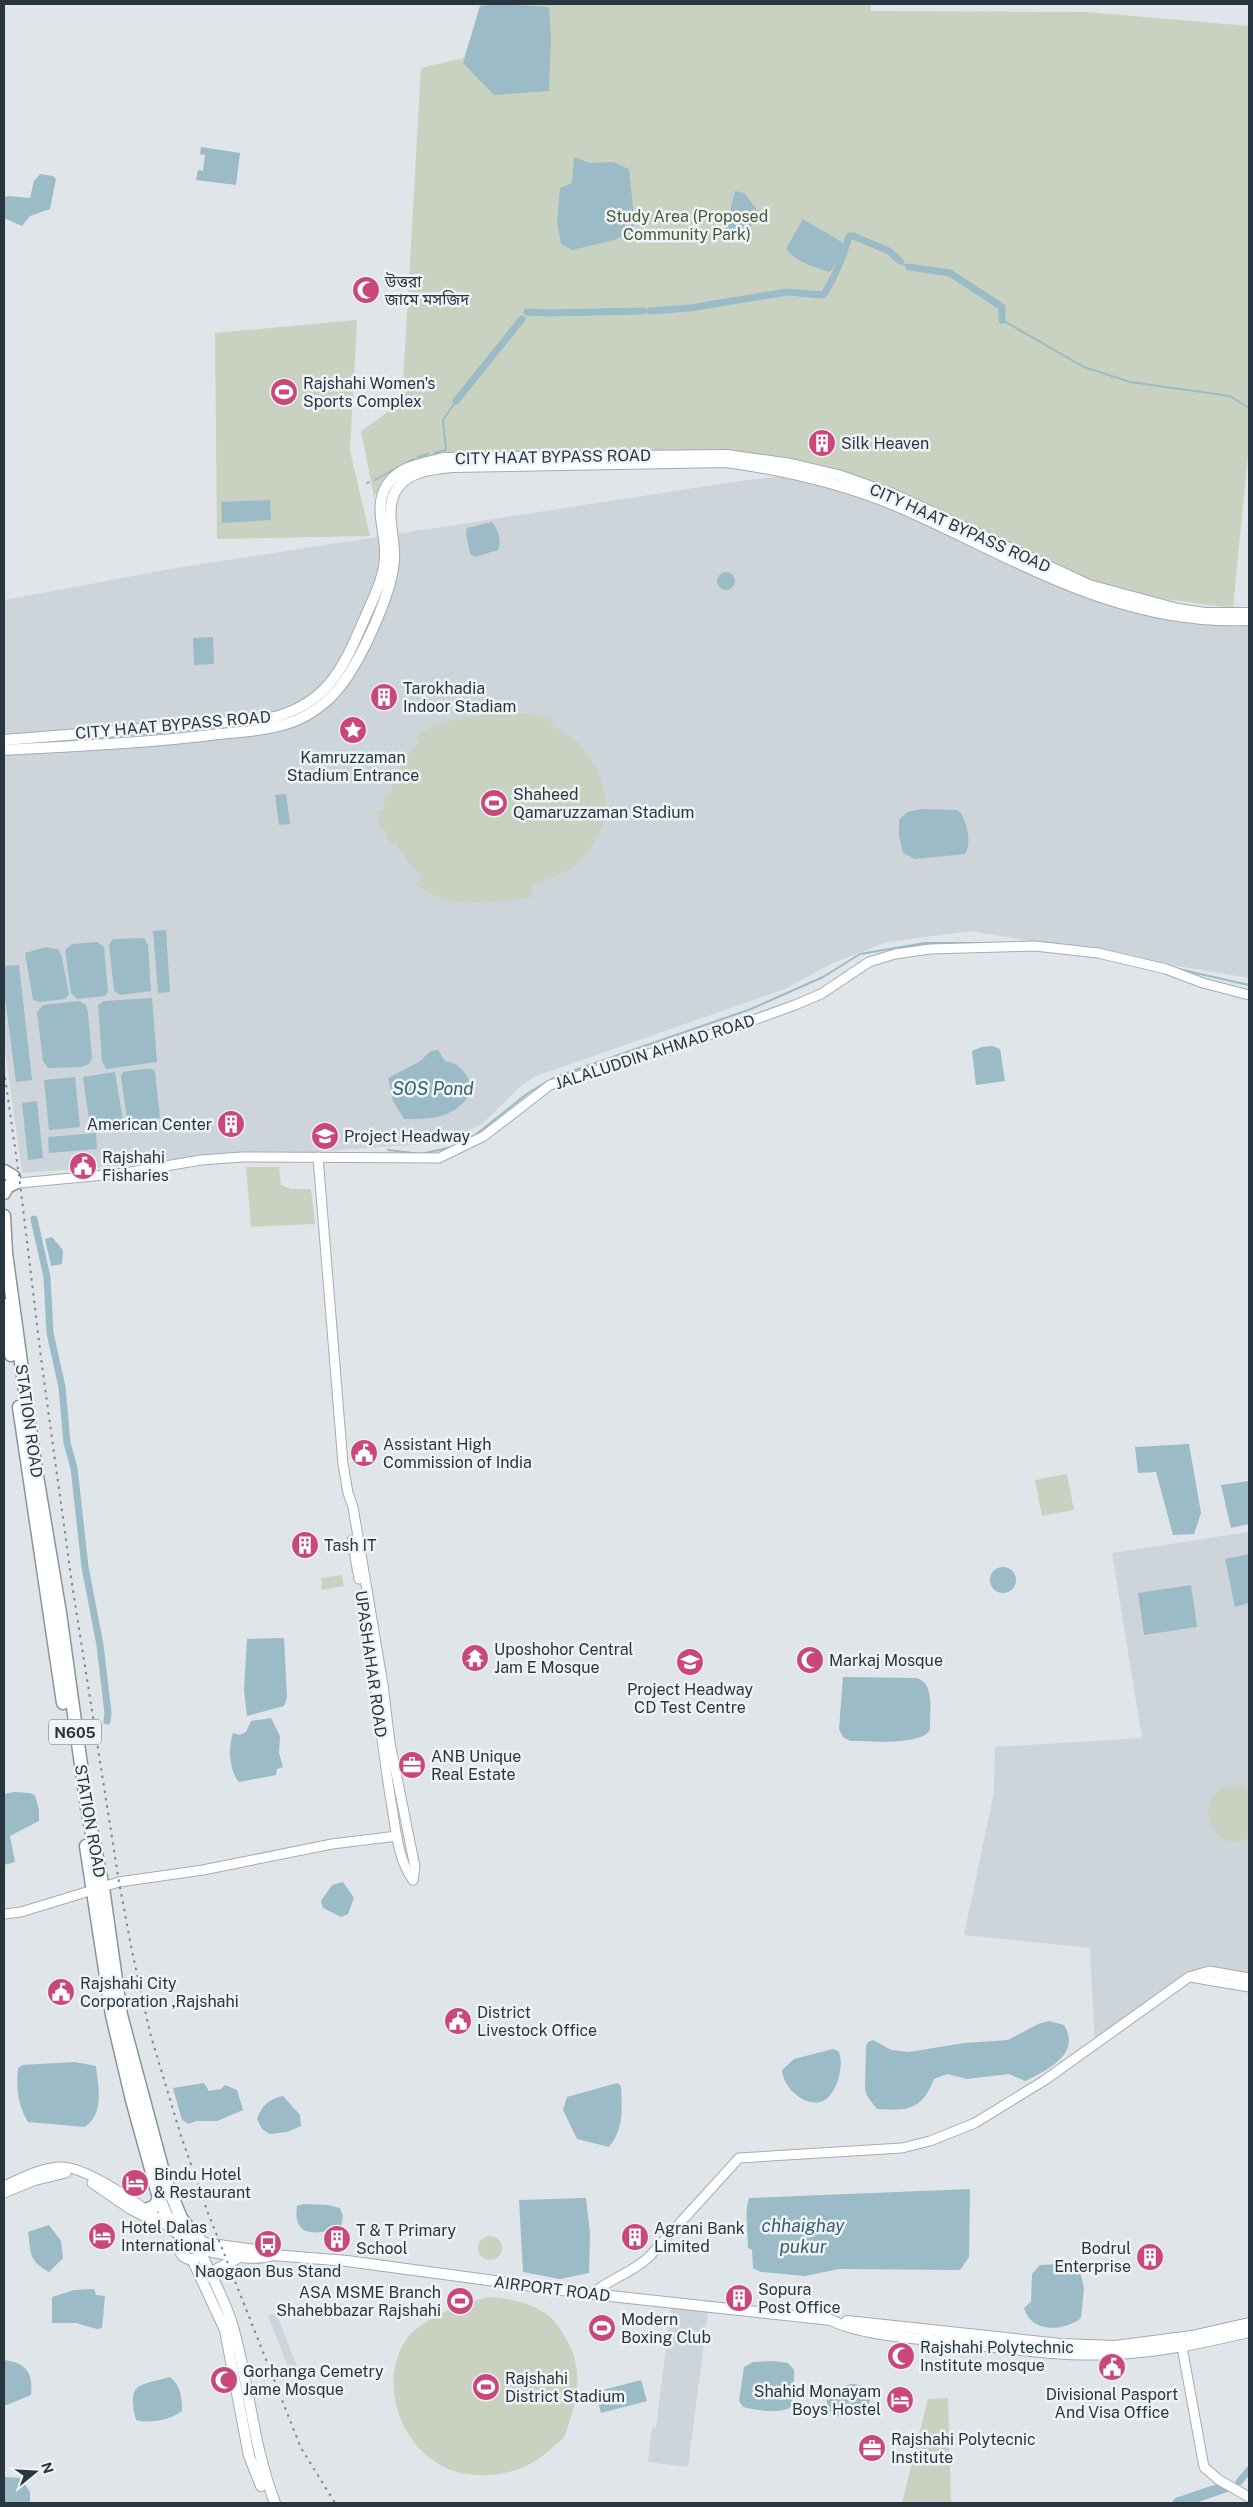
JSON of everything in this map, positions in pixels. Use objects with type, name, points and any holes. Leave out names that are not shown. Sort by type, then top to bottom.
[{"type":"highway","points":[[4,1193],[8,1178]]},
{"type":"highway","name":"STATION ROAD","points":[[4,1216],[6,1253],[29,1448]]},
{"type":"highway","name":"STATION ROAD","points":[[4,1303],[60,1613],[112,2015],[159,2198],[166,2215],[192,2244]]},
{"type":"highway","name":"STATION ROAD","points":[[97,1890],[121,2015],[150,2130],[172,2199],[192,2244]]},
{"type":"highway","points":[[146,2210],[155,2206],[159,2198]]},
{"type":"main road","name":"CITY HAAT BYPASS ROAD","points":[[4,740],[266,719],[296,711],[324,690],[342,670],[369,609],[383,574],[386,556],[380,512],[382,496],[387,486],[401,471],[444,458],[727,455],[791,464],[838,475],[895,495],[1088,585],[1178,609],[1205,613],[1249,613]]},
{"type":"main road","name":"CITY HAAT BYPASS ROAD","points":[[4,750],[162,741],[268,729],[310,714],[340,687],[366,644],[379,612],[394,566],[391,512],[394,494],[399,486],[410,476],[430,469],[451,467],[726,462],[758,467],[835,485],[892,504],[1008,560],[1085,593],[1177,617],[1206,620],[1249,620]]},
{"type":"main road","name":"AIRPORT ROAD","points":[[192,2244],[268,2251],[274,2255]]},
{"type":"main road","name":"AIRPORT ROAD","points":[[192,2244],[241,2256],[268,2257],[274,2255],[347,2261],[592,2294],[1061,2344],[1115,2346],[1192,2336],[1249,2323]]},
{"type":"main road","name":"N605","points":[[192,2244],[181,2254],[192,2259]]},
{"type":"main road","points":[[192,2244],[192,2259],[224,2330],[249,2456],[268,2503]]},
{"type":"main road","name":"STATION ROAD","points":[[192,2244],[212,2278],[232,2323],[255,2439],[264,2474],[275,2503]]},
{"type":"main road","points":[[212,2278],[217,2269],[228,2261],[241,2256]]},
{"type":"main road","name":"AIRPORT ROAD","points":[[831,2320],[843,2326],[921,2339],[1060,2354],[1114,2354],[1182,2347],[1249,2332]]},
{"type":"street","name":"JALALUDDIN AHMAD ROAD","points":[[8,1178],[33,1180],[125,1173],[201,1160],[242,1157],[439,1158],[484,1136],[550,1085],[737,1026],[795,1005],[821,994],[869,962],[895,954],[930,949],[1035,946],[1098,953],[1166,969],[1203,983],[1249,995]]},
{"type":"street","points":[[318,1157],[343,1464],[348,1493]]},
{"type":"street","name":"UPASHAHAR ROAD","points":[[348,1493],[353,1507],[383,1685],[390,1743],[415,1866],[413,1880],[406,1872],[396,1836],[350,1526],[348,1493]]},
{"type":"street","points":[[4,1914],[21,1912],[119,1882],[203,1870],[332,1844],[396,1836]]},
{"type":"street","points":[[592,2294],[615,2279],[638,2268],[649,2258],[740,2158],[902,2148],[930,2141],[975,2123],[1045,2080],[1190,1977],[1209,1971],[1249,1978]]},
{"type":"street","points":[[1190,1977],[1249,1987]]},
{"type":"street","points":[[4,2186],[48,2169],[64,2167],[85,2172],[146,2210],[192,2244]]},
{"type":"street","points":[[4,2193],[33,2181],[64,2172],[87,2179],[130,2209],[192,2244]]},
{"type":"street","points":[[1182,2347],[1204,2467],[1219,2480],[1249,2496]]},
{"type":"shaded area","points":[[794,475],[864,499],[1115,606],[1228,625],[1249,625],[1249,978],[972,931],[887,942],[833,963],[785,989],[536,1076],[523,1084],[482,1124],[451,1139],[423,1144],[22,1173],[4,1042],[4,600],[176,568],[740,481]]},
{"type":"shaded area","points":[[1249,1532],[1249,1985],[1194,1977],[1095,2049],[1090,1948],[964,1935],[994,1792],[995,1747],[1142,1738],[1112,1553]]},
{"type":"shaded area","points":[[671,2307],[708,2312],[688,2467],[648,2462],[652,2427],[656,2428]]},
{"type":"shaded area","points":[[276,2313],[298,2369],[290,2372],[268,2316]]},
{"type":"green space","name":"Study Area (Proposed Community Park)","points":[[481,4],[870,4],[871,11],[1087,12],[1249,26],[1249,445],[1233,608],[1117,593],[892,494],[764,456],[458,453],[388,473],[374,497],[361,431],[402,402],[421,68],[464,58]]},
{"type":"green space","name":"Rajshahi Women's Sports Complex","points":[[357,320],[350,451],[370,536],[217,539],[215,333]]},
{"type":"green space","name":"Shaheed Qamaruzzaman Stadium","points":[[504,713],[531,713],[553,718],[551,725],[570,736],[586,751],[596,769],[606,800],[605,819],[601,830],[587,853],[574,866],[550,879],[531,885],[533,897],[472,903],[457,902],[429,893],[414,884],[422,877],[406,860],[396,843],[390,845],[385,829],[380,830],[377,812],[385,810],[384,796],[390,795],[394,780],[401,766],[419,742],[415,737],[446,722]]},
{"type":"green space","points":[[246,1167],[279,1167],[281,1185],[291,1189],[311,1189],[315,1224],[251,1227]]},
{"type":"green space","points":[[1067,1474],[1074,1510],[1042,1516],[1035,1480]]},
{"type":"green space","points":[[342,1575],[344,1586],[322,1590],[321,1578]]},
{"type":"green space","points":[[1239,1785],[1249,1789],[1249,1838],[1235,1842],[1224,1839],[1215,1831],[1210,1820],[1209,1808],[1213,1797],[1223,1788]]},
{"type":"green space","points":[[490,2236],[499,2239],[502,2248],[499,2257],[490,2260],[481,2257],[478,2248],[481,2239]]},
{"type":"green space","name":"Rajshahi District Stadium","points":[[491,2297],[526,2304],[539,2309],[552,2319],[568,2342],[573,2354],[576,2366],[577,2390],[572,2414],[564,2437],[544,2455],[524,2467],[502,2474],[466,2474],[445,2468],[427,2456],[412,2440],[402,2421],[395,2400],[394,2379],[397,2358],[407,2338],[414,2331],[434,2317],[470,2302]]},
{"type":"green space","points":[[948,2398],[951,2503],[902,2503],[928,2399]]},
{"type":"water","points":[[501,4],[549,7],[551,36],[549,91],[494,95],[463,63],[480,6]]},
{"type":"water","points":[[201,147],[240,153],[236,185],[196,180],[198,170],[203,171],[205,155],[200,154]]},
{"type":"water","points":[[574,157],[590,163],[613,162],[629,169],[634,217],[633,233],[611,241],[572,250],[561,244],[557,222],[560,188],[572,183]]},
{"type":"water","points":[[40,174],[53,176],[56,179],[50,209],[30,216],[22,226],[4,218],[4,198],[8,196],[30,198],[34,181]]},
{"type":"water","points":[[735,191],[744,193],[758,211],[745,237],[725,231]]},
{"type":"water","points":[[803,219],[844,244],[841,256],[830,272],[801,261],[786,249]]},
{"type":"water","points":[[270,500],[271,520],[222,523],[221,502]]},
{"type":"water","points":[[492,522],[499,536],[498,550],[475,557],[470,554],[466,533],[467,528]]},
{"type":"water","points":[[726,572],[734,577],[735,581],[730,589],[726,590],[718,585],[717,581],[722,573]]},
{"type":"water","points":[[213,637],[214,664],[194,665],[193,638]]},
{"type":"water","points":[[286,794],[290,824],[279,825],[275,795]]},
{"type":"water","points":[[923,809],[957,810],[961,813],[968,834],[965,854],[915,859],[903,853],[899,836],[899,820],[907,812]]},
{"type":"water","points":[[166,930],[170,992],[158,993],[153,931]]},
{"type":"water","points":[[144,938],[148,945],[151,991],[120,995],[114,991],[109,945],[113,939]]},
{"type":"water","points":[[97,942],[104,947],[108,992],[105,996],[77,999],[71,993],[65,950],[72,944]]},
{"type":"water","points":[[46,947],[59,950],[62,958],[69,994],[65,999],[40,1002],[33,1000],[25,953]]},
{"type":"water","points":[[19,965],[32,1080],[16,1082],[4,990],[4,966]]},
{"type":"water","points":[[152,998],[157,1062],[106,1069],[102,1061],[98,1005],[104,1001]]},
{"type":"water","points":[[79,1001],[86,1005],[88,1012],[92,1058],[89,1064],[82,1067],[48,1068],[43,1061],[37,1012],[43,1005]]},
{"type":"water","points":[[992,1046],[1000,1049],[1005,1081],[976,1085],[972,1051]]},
{"type":"water","name":"SOS Pond","points":[[438,1050],[445,1061],[451,1062],[463,1071],[474,1090],[459,1106],[444,1115],[404,1119],[393,1101],[388,1078],[419,1062],[431,1051]]},
{"type":"water","points":[[143,1069],[155,1071],[160,1118],[129,1121],[127,1119],[121,1076],[123,1072]]},
{"type":"water","points":[[115,1072],[123,1121],[90,1126],[83,1077]]},
{"type":"water","points":[[75,1077],[80,1127],[49,1130],[44,1080]]},
{"type":"water","points":[[37,1101],[43,1158],[28,1160],[22,1103]]},
{"type":"water","points":[[96,1133],[97,1149],[49,1153],[48,1137]]},
{"type":"water","points":[[52,1237],[63,1250],[62,1264],[51,1266],[45,1239]]},
{"type":"water","points":[[1189,1444],[1201,1513],[1194,1534],[1173,1535],[1156,1472],[1138,1473],[1135,1447]]},
{"type":"water","points":[[1249,1481],[1249,1524],[1231,1528],[1221,1485]]},
{"type":"water","points":[[1249,1554],[1249,1603],[1235,1607],[1225,1559]]},
{"type":"water","points":[[1003,1567],[1012,1571],[1016,1580],[1012,1589],[1003,1593],[994,1589],[990,1580],[994,1571]]},
{"type":"water","points":[[1191,1585],[1197,1627],[1144,1635],[1138,1593]]},
{"type":"water","points":[[284,1638],[287,1698],[284,1706],[247,1716],[244,1690],[247,1639]]},
{"type":"water","points":[[843,1677],[917,1678],[927,1687],[929,1693],[930,1730],[924,1735],[905,1741],[850,1741],[843,1737],[839,1729]]},
{"type":"water","points":[[271,1718],[280,1736],[279,1753],[283,1767],[277,1769],[276,1775],[239,1782],[233,1772],[230,1759],[230,1745],[233,1733],[240,1735],[246,1732],[251,1721]]},
{"type":"water","points":[[14,1792],[35,1795],[39,1810],[39,1821],[10,1836],[15,1862],[4,1865],[4,1794]]},
{"type":"water","points":[[343,1882],[354,1898],[348,1914],[341,1917],[323,1908],[321,1901],[332,1885]]},
{"type":"water","points":[[1049,2021],[1064,2025],[1068,2035],[1068,2045],[1065,2053],[1051,2067],[1025,2081],[1009,2074],[967,2079],[947,2074],[934,2079],[919,2103],[897,2110],[877,2109],[867,2096],[865,2089],[866,2046],[868,2042],[873,2040],[891,2050],[909,2052],[964,2043],[1008,2040],[1038,2024]]},
{"type":"water","points":[[833,2049],[838,2051],[841,2064],[838,2080],[831,2094],[820,2102],[814,2102],[807,2101],[795,2094],[786,2083],[782,2070],[794,2059]]},
{"type":"water","points":[[75,2062],[96,2066],[99,2099],[98,2107],[91,2121],[85,2127],[28,2122],[18,2097],[18,2069],[22,2065]]},
{"type":"water","points":[[204,2083],[209,2091],[221,2089],[225,2085],[237,2090],[243,2110],[217,2121],[196,2121],[189,2124],[182,2120],[173,2088]]},
{"type":"water","points":[[617,2083],[621,2086],[620,2126],[609,2147],[577,2139],[563,2110],[567,2097]]},
{"type":"water","points":[[283,2096],[300,2115],[301,2126],[287,2132],[270,2134],[262,2129],[257,2119],[267,2103]]},
{"type":"water","name":"chhaighay pukur","points":[[970,2189],[969,2257],[960,2270],[839,2269],[805,2276],[761,2272],[753,2268],[752,2250],[748,2248],[746,2216],[749,2198]]},
{"type":"water","points":[[586,2198],[590,2233],[589,2273],[560,2279],[523,2272],[519,2200]]},
{"type":"water","points":[[303,2204],[328,2205],[340,2208],[343,2216],[341,2228],[324,2232],[308,2232],[303,2229],[297,2217],[297,2206]]},
{"type":"water","points":[[49,2225],[61,2241],[63,2258],[49,2272],[34,2260],[28,2232]]},
{"type":"water","points":[[1061,2264],[1079,2268],[1084,2288],[1081,2318],[1074,2323],[1057,2328],[1040,2326],[1033,2322],[1024,2308],[1031,2302],[1032,2274],[1040,2265]]},
{"type":"water","points":[[94,2289],[96,2295],[105,2296],[102,2328],[97,2329],[76,2323],[52,2323],[52,2297],[74,2290]]},
{"type":"water","points":[[4,2360],[12,2361],[27,2370],[31,2380],[31,2395],[4,2406]]},
{"type":"water","points":[[773,2361],[788,2363],[794,2370],[792,2406],[775,2411],[743,2407],[739,2401],[744,2367],[753,2362]]},
{"type":"water","points":[[170,2377],[177,2384],[180,2392],[182,2411],[172,2417],[160,2420],[147,2422],[136,2420],[133,2399],[137,2388],[150,2382]]},
{"type":"water","points":[[641,2380],[647,2401],[601,2413],[595,2392]]},
{"type":"water","points":[[852,2384],[863,2386],[869,2391],[868,2405],[854,2416],[833,2415],[827,2402],[827,2397],[834,2390]]},
{"type":"water","points":[[4,2477],[21,2478],[30,2492],[30,2503],[4,2503]]},
{"type":"waterway","points":[[650,311],[690,308],[787,292],[823,295],[831,283],[849,236],[889,251],[900,261]]},
{"type":"waterway","points":[[903,264],[909,267]]},
{"type":"waterway","points":[[909,267],[950,273],[1002,307],[1002,320]]},
{"type":"waterway","points":[[527,312],[643,311]]},
{"type":"waterway","points":[[456,401],[522,319]]},
{"type":"waterway","points":[[1002,320],[1084,367],[1130,382],[1230,396],[1249,408]]},
{"type":"waterway","points":[[434,453],[446,450],[443,420],[456,401]]},
{"type":"waterway","points":[[418,457],[428,454]]},
{"type":"waterway","points":[[403,465],[414,459]]},
{"type":"waterway","points":[[375,480],[398,467]]},
{"type":"waterway","points":[[474,1136],[528,1093],[555,1077],[751,1009],[823,977],[860,954],[925,943],[989,943]]},
{"type":"waterway","points":[[1178,969],[1249,985]]},
{"type":"waterway","points":[[388,1150],[421,1154],[452,1147]]},
{"type":"waterway","points":[[34,1219],[47,1277],[50,1333],[62,1387],[67,1443],[74,1468],[85,1567],[100,1645],[108,1713],[107,1721]]},
{"type":"waterway","points":[[1239,2482],[1249,2470]]},
{"type":"waterway","points":[[1178,2503],[1225,2487]]},
{"type":"railway","points":[[4,1070],[72,1584],[119,1882],[150,2033],[181,2136],[208,2213],[301,2448],[335,2503]]},
{"type":"place","name":"উত্তরা জামে মসজিদ","points":[[366,290]]},
{"type":"place","name":"Rajshahi Women's Sports Complex","points":[[284,392]]},
{"type":"place","name":"Silk Heaven","points":[[822,443]]},
{"type":"place","name":"Tarokhadia Indoor Stadiam","points":[[384,697]]},
{"type":"place","name":"Kamruzzaman Stadium Entrance","points":[[353,730]]},
{"type":"place","name":"Shaheed Qamaruzzaman Stadium","points":[[494,803]]},
{"type":"place","name":"American Center","points":[[231,1124]]},
{"type":"place","name":"Project Headway","points":[[325,1136]]},
{"type":"place","name":"Rajshahi Fisharies","points":[[83,1166]]},
{"type":"place","name":"Assistant High Commission of India","points":[[364,1453]]},
{"type":"place","name":"Tash IT","points":[[305,1545]]},
{"type":"place","name":"Uposhohor Central Jam E Mosque","points":[[475,1658]]},
{"type":"place","name":"Markaj Mosque","points":[[810,1660]]},
{"type":"place","name":"Project Headway CD Test Centre","points":[[690,1662]]},
{"type":"place","name":"ANB Unique Real Estate","points":[[412,1765]]},
{"type":"place","name":"Rajshahi City Corporation ,Rajshahi","points":[[61,1992]]},
{"type":"place","name":"District Livestock Office","points":[[458,2021]]},
{"type":"place","name":"Bindu Hotel & Restaurant","points":[[135,2183]]},
{"type":"place","name":"Hotel Dalas International","points":[[102,2236]]},
{"type":"place","name":"Agrani Bank Limited","points":[[635,2237]]},
{"type":"place","name":"T & T Primary School","points":[[337,2239]]},
{"type":"place","name":"Naogaon Bus Stand","points":[[268,2244]]},
{"type":"place","name":"Bodrul Enterprise","points":[[1150,2257]]},
{"type":"place","name":"Sopura Post Office","points":[[739,2298]]},
{"type":"place","name":"ASA MSME Branch Shahebbazar Rajshahi","points":[[460,2301]]},
{"type":"place","name":"Modern Boxing Club","points":[[602,2328]]},
{"type":"place","name":"Rajshahi Polytechnic Institute mosque","points":[[901,2356]]},
{"type":"place","name":"Divisional Pasport And Visa Office","points":[[1112,2367]]},
{"type":"place","name":"Gorhanga Cemetry Jame Mosque","points":[[224,2380]]},
{"type":"place","name":"Rajshahi District Stadium","points":[[486,2387]]},
{"type":"place","name":"Shahid Monayam Boys Hostel","points":[[900,2400]]},
{"type":"place","name":"Rajshahi Polytecnic Institute","points":[[872,2448]]}]
